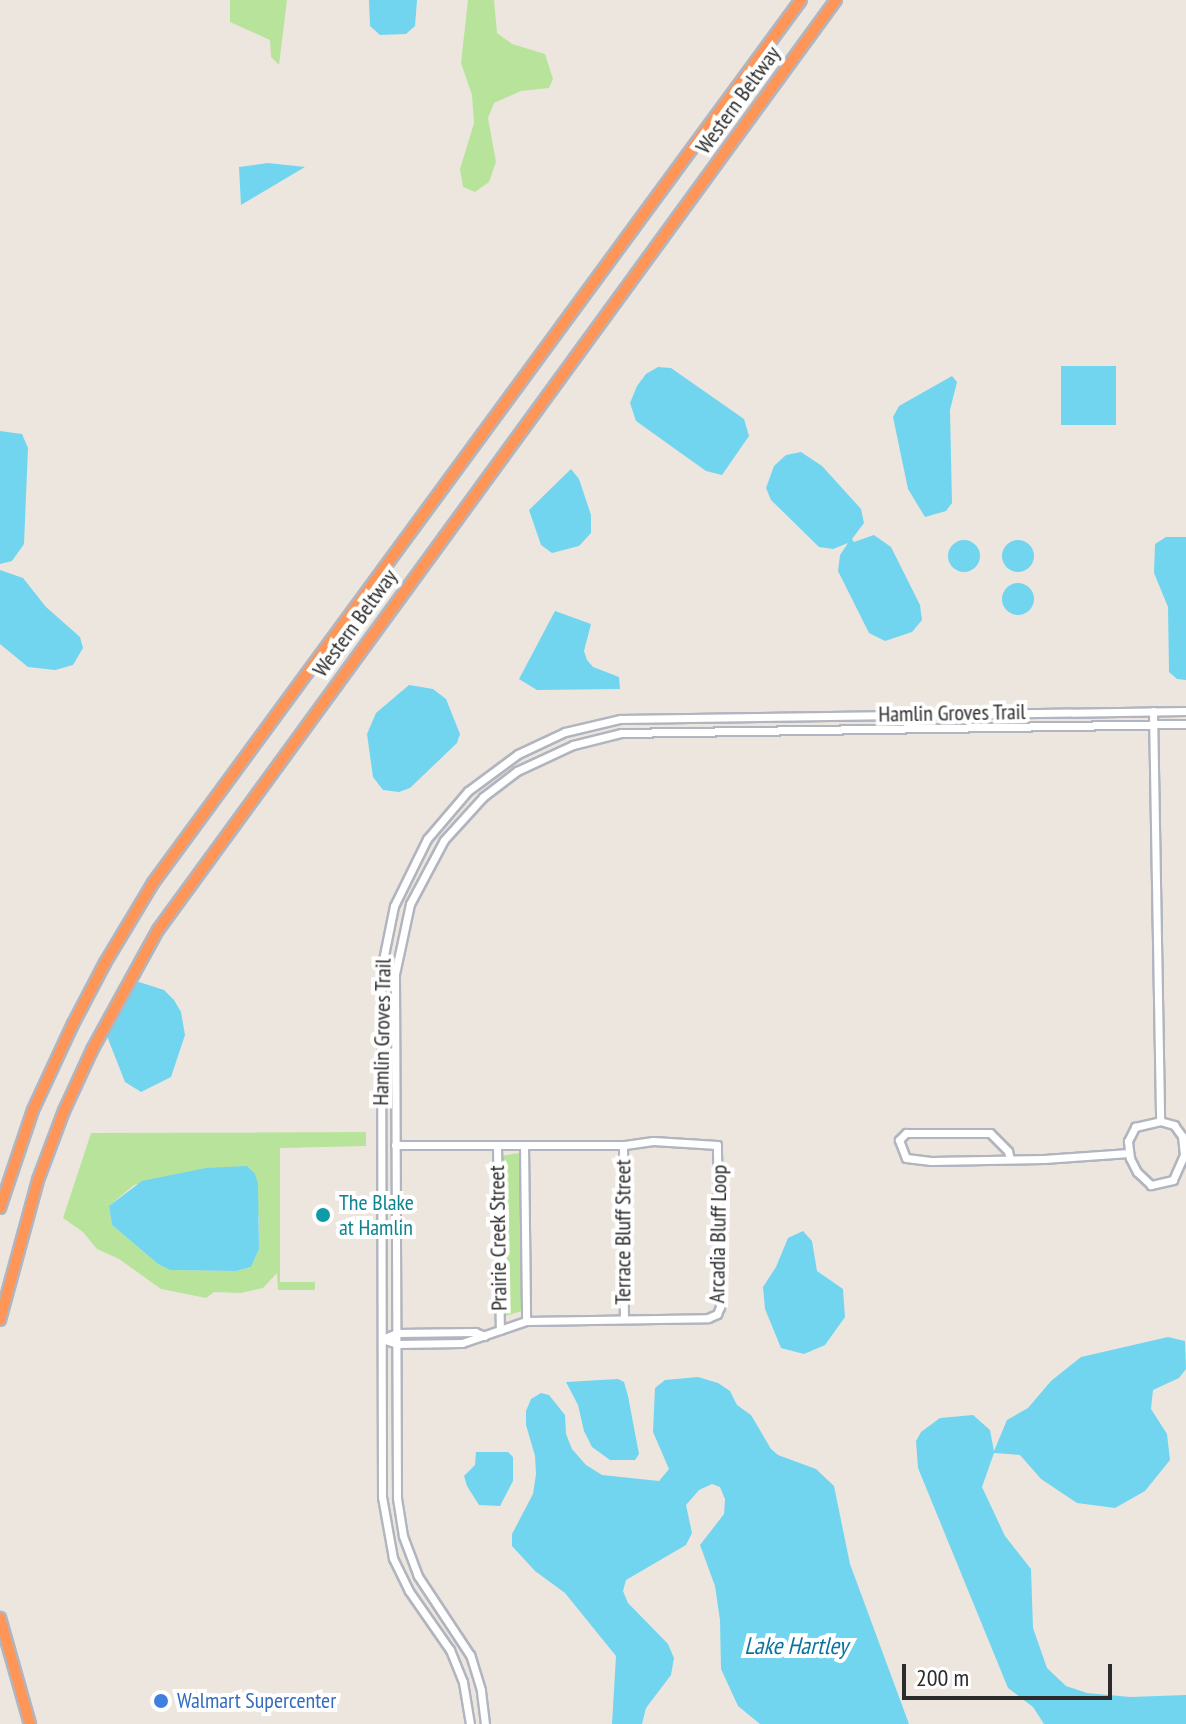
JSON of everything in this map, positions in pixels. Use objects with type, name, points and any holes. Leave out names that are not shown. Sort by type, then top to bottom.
[{"type":"highway","name":"Western Beltway","points":[[0,1208],[33,1110],[73,1024],[105,963],[176,852],[801,0]]},
{"type":"highway","name":"Western Beltway","points":[[0,1320],[38,1180],[92,1050],[138,963],[208,856],[836,0]]},
{"type":"highway","points":[[0,1618],[30,1724]]},
{"type":"street","points":[[1153,711],[1160,1121]]},
{"type":"street","name":"Hamlin Groves Trail","points":[[470,1724],[468,1700],[456,1663],[442,1635],[409,1591],[387,1539],[382,1497],[381,970],[391,917],[410,868],[457,803],[491,772],[532,747],[583,726],[620,719],[724,716],[1186,711]]},
{"type":"street","points":[[724,716],[724,730]]},
{"type":"street","name":"Hamlin Groves Trail","points":[[485,1724],[481,1690],[470,1655],[453,1624],[425,1589],[403,1536],[397,1497],[394,993],[399,947],[415,892],[451,830],[506,778],[573,745],[635,731],[1186,724]]},
{"type":"street","points":[[1160,1121],[1174,1125],[1182,1136],[1185,1155],[1173,1180],[1151,1185],[1137,1172],[1128,1141],[1135,1127],[1160,1121]]},
{"type":"street","points":[[1010,1159],[1008,1151],[990,1133],[906,1133],[899,1140],[906,1158],[1010,1159],[1129,1153]]},
{"type":"street","name":"Arcadia Bluff Loop","points":[[382,1339],[397,1344],[462,1343],[526,1321],[708,1318],[717,1314],[720,1292],[717,1145],[653,1141],[623,1145],[395,1145]]},
{"type":"street","name":"Prairie Creek Street","points":[[497,1145],[500,1330]]},
{"type":"street","points":[[524,1145],[526,1321]]},
{"type":"street","name":"Terrace Bluff Street","points":[[623,1145],[624,1319]]},
{"type":"street","name":"Arcadia Bluff Loop","points":[[382,1339],[397,1333],[475,1332],[484,1336]]},
{"type":"green space","points":[[230,0],[287,0],[279,65],[271,57],[270,40],[230,22]]},
{"type":"green space","points":[[468,0],[494,0],[497,33],[512,44],[545,54],[553,79],[549,88],[521,91],[494,103],[488,118],[496,162],[489,182],[475,192],[463,187],[460,169],[474,123],[472,95],[461,63]]},
{"type":"green space","points":[[366,1132],[366,1146],[280,1148],[280,1282],[315,1282],[315,1290],[278,1290],[277,1273],[263,1288],[241,1293],[214,1292],[206,1298],[161,1289],[119,1259],[97,1249],[83,1232],[63,1218],[91,1133]],"holes":[[[190,1172],[259,1217],[259,1249],[251,1267],[236,1271],[170,1270],[158,1264],[112,1225],[109,1206],[134,1185]]]},
{"type":"green space","points":[[521,1155],[522,1311],[502,1317],[501,1156]]},
{"type":"water","points":[[369,0],[417,0],[415,26],[406,34],[380,35],[370,26]]},
{"type":"water","points":[[268,163],[305,167],[241,205],[239,167]]},
{"type":"water","points":[[1061,366],[1116,366],[1116,425],[1061,425]]},
{"type":"water","points":[[658,367],[671,368],[744,419],[749,436],[722,475],[706,471],[636,421],[630,403],[646,374]]},
{"type":"water","points":[[952,376],[957,382],[950,410],[952,503],[946,511],[925,517],[908,489],[893,417],[899,406]]},
{"type":"water","points":[[0,431],[22,434],[28,448],[24,544],[12,561],[0,564]]},
{"type":"water","points":[[801,452],[822,466],[861,509],[864,523],[852,539],[854,542],[874,535],[891,547],[920,605],[922,620],[912,632],[885,641],[869,633],[838,571],[840,555],[848,543],[833,549],[819,547],[771,500],[766,488],[774,466],[786,455]]},
{"type":"water","points":[[571,469],[579,479],[591,515],[591,533],[579,546],[552,553],[541,545],[529,510]]},
{"type":"water","points":[[1166,537],[1186,537],[1186,680],[1177,679],[1169,672],[1168,607],[1154,573],[1155,544]]},
{"type":"water","points":[[964,540],[975,545],[980,556],[975,567],[964,572],[953,567],[948,556],[953,545]]},
{"type":"water","points":[[1018,540],[1029,545],[1034,556],[1029,567],[1018,572],[1007,567],[1002,556],[1007,545]]},
{"type":"water","points":[[0,570],[23,578],[46,607],[80,637],[83,648],[73,665],[55,670],[28,667],[0,644]]},
{"type":"water","points":[[1018,583],[1029,588],[1034,599],[1029,610],[1018,615],[1007,610],[1002,599],[1007,588]]},
{"type":"water","points":[[555,611],[591,624],[584,651],[587,660],[593,667],[619,677],[620,689],[537,690],[519,679]]},
{"type":"water","points":[[409,685],[433,689],[446,699],[460,734],[457,743],[410,788],[399,792],[383,790],[373,777],[367,734],[376,713]]},
{"type":"water","points":[[139,982],[164,990],[174,1000],[181,1012],[185,1035],[171,1077],[141,1092],[125,1082],[103,1026],[106,1011],[117,994]]},
{"type":"water","points":[[247,1166],[255,1174],[258,1184],[259,1249],[251,1267],[236,1271],[170,1270],[158,1264],[112,1225],[109,1206],[142,1181],[206,1168]]},
{"type":"water","points":[[803,1231],[812,1241],[817,1271],[843,1289],[845,1317],[825,1345],[804,1354],[781,1348],[765,1309],[763,1287],[776,1267],[788,1238]]},
{"type":"water","points":[[1168,1337],[1185,1341],[1186,1369],[1179,1378],[1153,1390],[1151,1409],[1167,1434],[1170,1460],[1145,1491],[1115,1508],[1077,1503],[1041,1479],[1020,1455],[994,1453],[982,1487],[1005,1536],[1031,1569],[1033,1628],[1047,1668],[1066,1686],[1087,1693],[1130,1697],[1186,1695],[1186,1724],[1044,1724],[1033,1707],[1008,1688],[918,1468],[916,1441],[921,1432],[940,1418],[973,1415],[990,1430],[994,1451],[1007,1420],[1028,1408],[1051,1381],[1081,1357]]},
{"type":"water","name":"Lake Hartley","points":[[698,1377],[718,1383],[730,1391],[737,1405],[751,1415],[771,1449],[778,1455],[816,1469],[834,1486],[850,1564],[909,1724],[760,1724],[738,1706],[721,1669],[720,1620],[715,1586],[700,1545],[724,1514],[725,1499],[720,1487],[712,1484],[699,1490],[686,1505],[692,1533],[686,1545],[626,1580],[623,1591],[628,1603],[668,1644],[674,1658],[671,1675],[646,1708],[642,1724],[612,1724],[616,1656],[565,1593],[535,1571],[512,1546],[512,1534],[533,1494],[536,1474],[526,1411],[531,1399],[541,1393],[549,1395],[565,1415],[566,1434],[572,1449],[586,1465],[602,1475],[659,1481],[669,1469],[653,1432],[655,1388],[665,1380]]},
{"type":"water","points":[[618,1379],[624,1382],[628,1396],[639,1454],[635,1460],[610,1460],[592,1447],[584,1431],[578,1405],[566,1382]]},
{"type":"water","points":[[476,1452],[508,1452],[513,1457],[513,1481],[500,1506],[479,1505],[467,1486],[464,1476],[475,1465]]},
{"type":"place","name":"The Blake at Hamlin","points":[[323,1215]]},
{"type":"place","name":"Walmart Supercenter","points":[[161,1701]]}]
